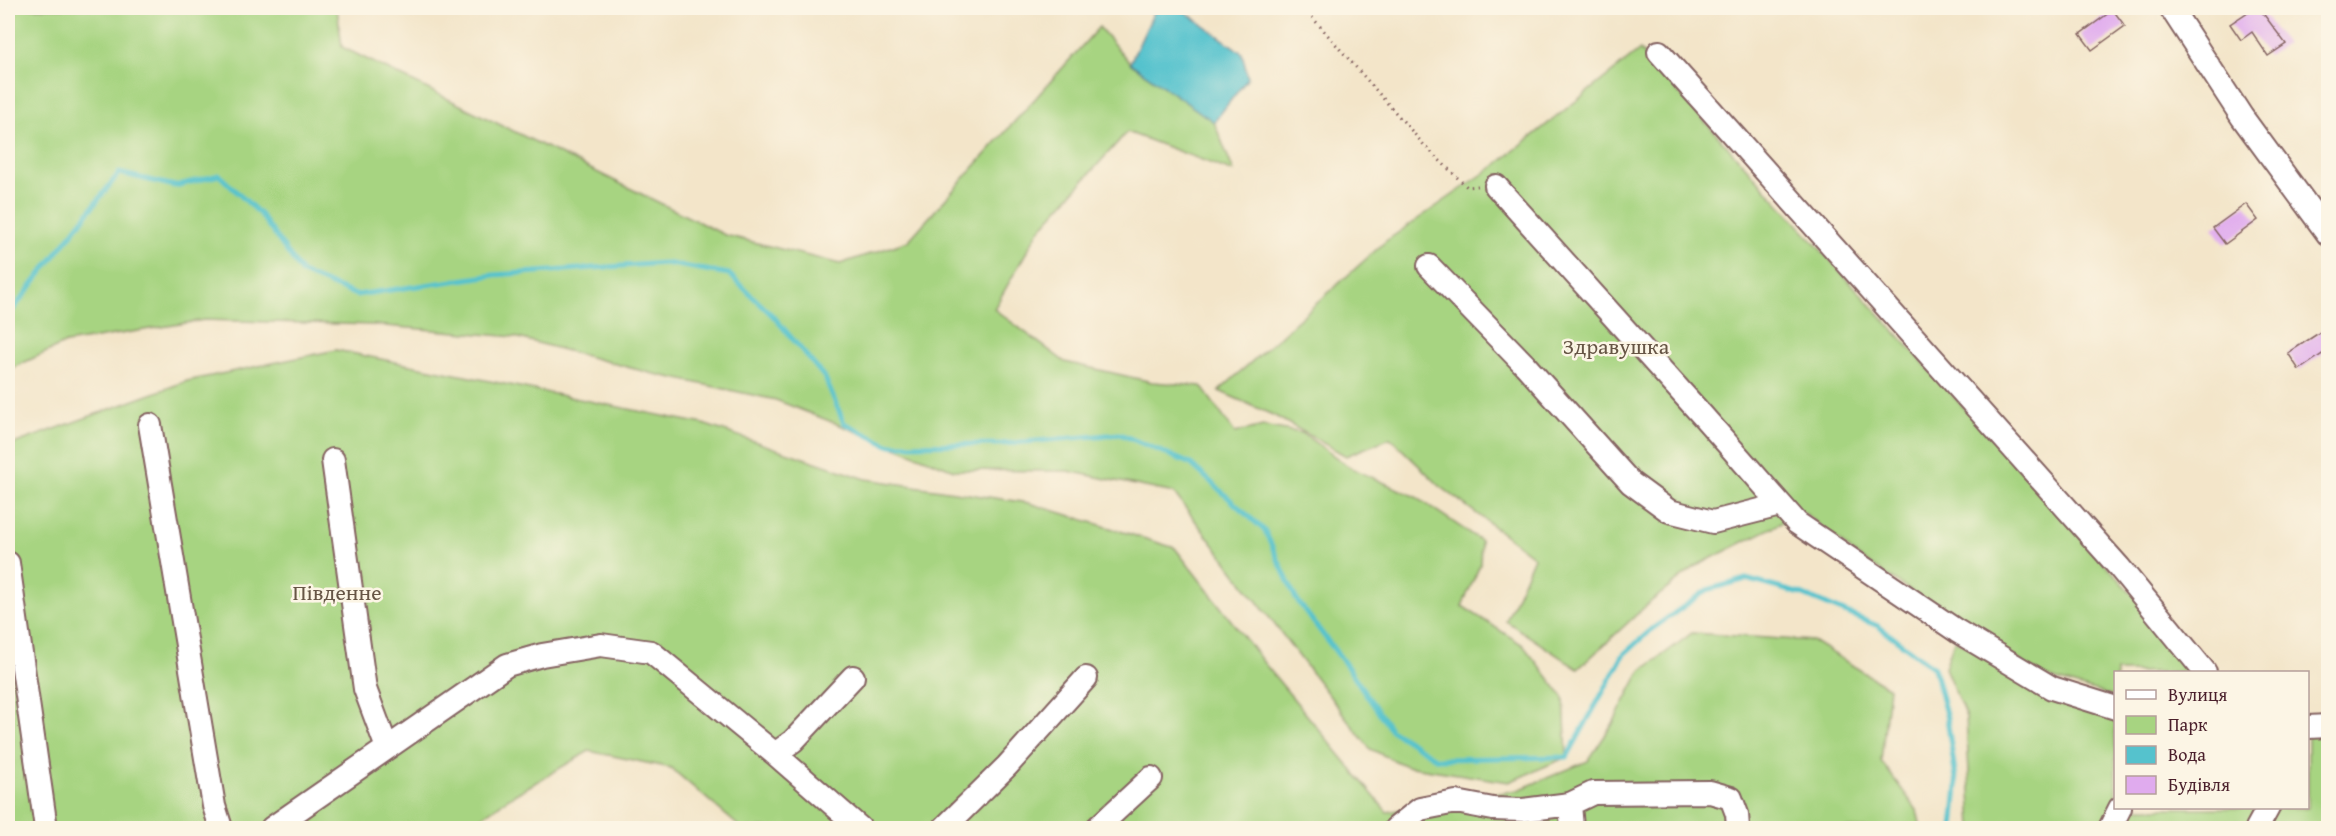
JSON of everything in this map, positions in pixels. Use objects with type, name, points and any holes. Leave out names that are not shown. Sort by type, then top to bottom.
[{"type":"street","points":[[2171,8],[2242,117],[2328,234]]},
{"type":"street","points":[[1659,52],[2119,567],[2204,671]]},
{"type":"street","points":[[1496,186],[1797,524],[1957,631],[2052,688],[2114,708]]},
{"type":"street","points":[[1429,266],[1525,365],[1631,483],[1669,511],[1713,522],[1780,504]]},
{"type":"street","points":[[150,425],[214,806],[221,828]]},
{"type":"street","points":[[333,460],[365,689],[387,748]]},
{"type":"street","points":[[8,563],[46,828]]},
{"type":"street","points":[[272,828],[507,665],[542,655],[601,645],[651,652],[775,754],[860,828]]},
{"type":"street","points":[[775,754],[793,741],[853,676]]},
{"type":"street","points":[[944,828],[1007,766],[1086,678]]},
{"type":"street","points":[[1097,828],[1151,778]]},
{"type":"street","points":[[1396,828],[1420,809],[1456,802],[1493,809],[1523,810],[1569,804],[1593,793],[1710,792],[1731,798],[1737,814],[1738,828]]},
{"type":"street","points":[[1569,804],[1572,828]]},
{"type":"street","points":[[2110,828],[2119,809]]},
{"type":"street","points":[[2257,828],[2267,809]]},
{"type":"path","points":[[1304,8],[1424,145],[1467,187],[1496,186]]},
{"type":"green space","points":[[8,8],[337,8],[342,47],[725,235],[840,264],[908,241],[1099,27],[1130,63],[1214,122],[1234,172],[1127,132],[1039,230],[994,309],[1065,362],[1152,382],[1201,386],[1235,433],[1263,426],[1302,433],[1351,468],[1416,497],[1481,541],[1480,565],[1462,606],[1523,645],[1564,698],[1567,757],[1509,782],[1406,766],[1370,749],[1174,493],[1068,471],[954,470],[776,400],[650,373],[515,337],[374,325],[204,320],[66,343],[8,370]]},
{"type":"green space","name":"Здравушка","points":[[1640,50],[2138,600],[2192,671],[2114,671],[2114,697],[2043,676],[1860,558],[1803,512],[1696,566],[1648,604],[1578,669],[1506,621],[1534,557],[1440,486],[1390,438],[1346,456],[1275,416],[1219,391],[1386,241],[1496,165]]},
{"type":"green space","name":"Південне","points":[[336,350],[703,424],[866,479],[1029,503],[1175,548],[1264,663],[1387,812],[1518,790],[1588,761],[1612,725],[1640,672],[1692,633],[1813,641],[1889,688],[1881,761],[1917,810],[1921,828],[741,828],[671,768],[589,751],[509,798],[466,828],[8,828],[8,446],[187,381]]},
{"type":"green space","points":[[1954,640],[2114,716],[2114,809],[2309,809],[2309,733],[2328,732],[2328,828],[1972,828],[1966,717],[1945,668]]},
{"type":"water","points":[[1156,8],[1180,8],[1242,53],[1248,78],[1214,122],[1130,63]]},
{"type":"building","points":[[2254,8],[2259,8],[2286,44],[2268,56],[2252,32],[2241,40],[2230,24]]},
{"type":"building","points":[[2113,10],[2125,26],[2092,50],[2080,34]]},
{"type":"building","points":[[2246,204],[2258,220],[2225,244],[2213,228]]},
{"type":"building","points":[[2328,327],[2328,350],[2299,370],[2288,353]]},
{"type":"waterway","points":[[8,316],[119,173],[175,186],[219,175],[260,214],[302,273],[356,295],[494,275],[665,263],[729,274],[775,318],[825,378],[844,423],[888,445],[1001,444],[1120,434],[1191,464],[1265,531],[1296,599],[1391,730],[1437,759],[1567,757],[1624,654],[1652,629],[1707,590],[1746,579],[1801,594],[1878,626],[1934,668],[1947,718],[1957,786],[1953,828]]}]
